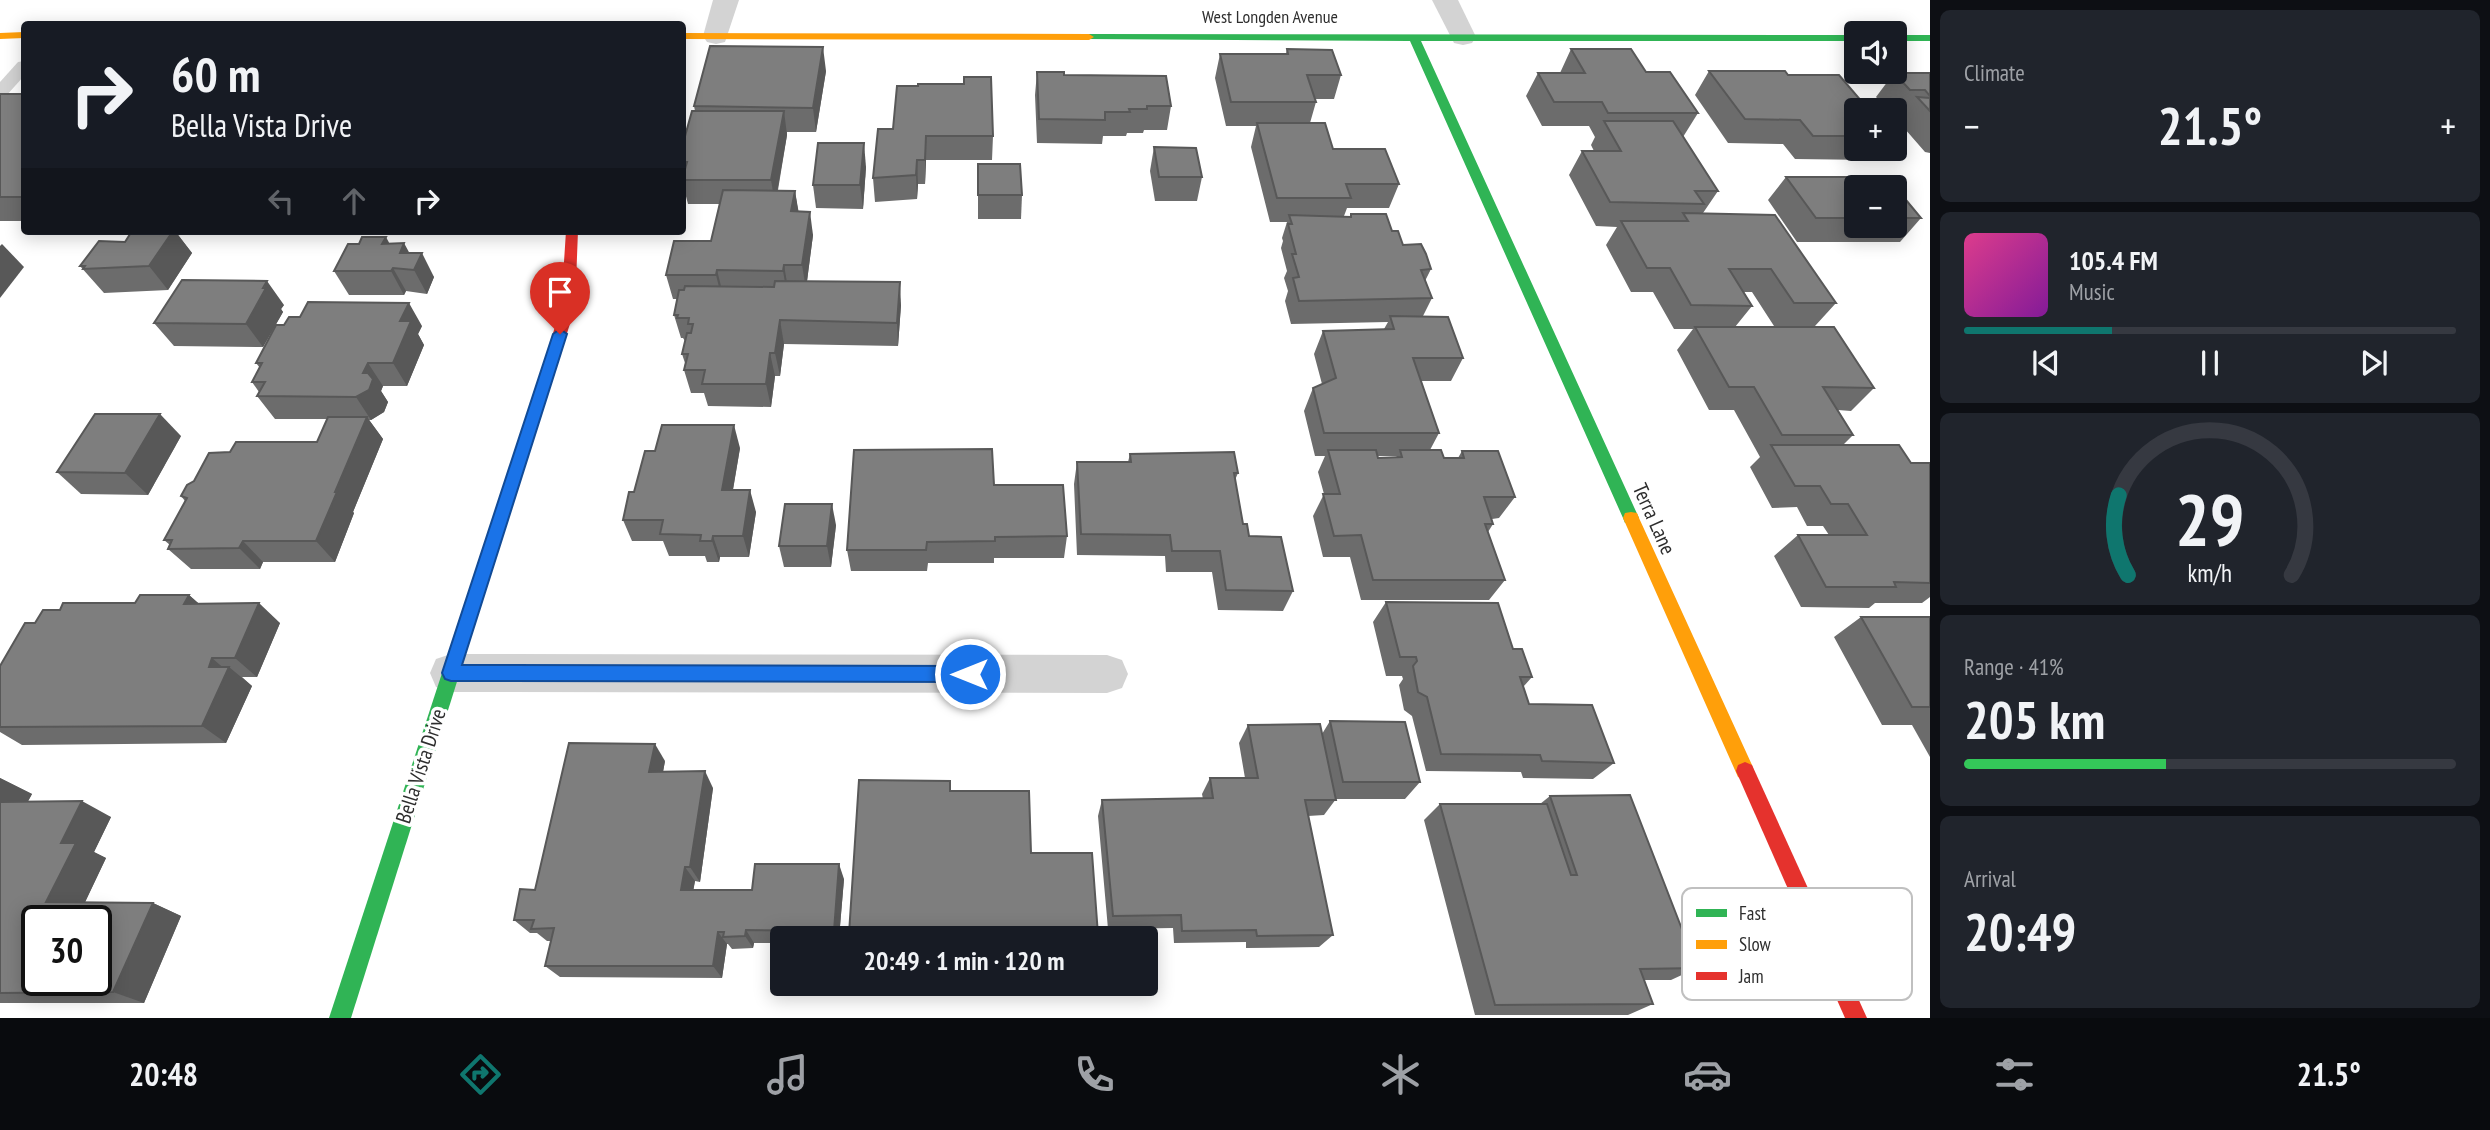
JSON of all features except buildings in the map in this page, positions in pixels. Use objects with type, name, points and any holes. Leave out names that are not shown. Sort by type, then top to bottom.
[{"type":"street","points":[[716,36],[726,0]]},
{"type":"street","points":[[1445,0],[1463,37]]},
{"type":"street","points":[[0,36],[21,36]]},
{"type":"street","name":"West Longden Avenue","points":[[686,36],[1844,38]]},
{"type":"street","name":"Terra Lane","points":[[1414,37],[1797,888]]},
{"type":"street","points":[[1907,38],[1930,38]]},
{"type":"street","name":"Bella Vista Drive","points":[[340,1018],[568,307],[572,235]]},
{"type":"street","points":[[451,673],[1107,674]]},
{"type":"street","name":"Terra Lane","points":[[1848,1000],[1856,1018]]},
{"type":"lane","points":[[0,92],[21,69]]},
{"type":"traffic: fast","points":[[1089,37],[1844,38]]},
{"type":"traffic: fast","points":[[1414,37],[1631,518]]},
{"type":"traffic: fast","points":[[1907,38],[1930,38]]},
{"type":"traffic: fast","points":[[340,1018],[547,374]]},
{"type":"traffic: slow","points":[[0,36],[21,35]]},
{"type":"traffic: slow","points":[[686,36],[1089,37]]},
{"type":"traffic: slow","points":[[1631,518],[1745,771]]},
{"type":"traffic: jam","points":[[547,374],[568,308],[572,235]]},
{"type":"traffic: jam","points":[[1745,771],[1798,888]]},
{"type":"traffic: jam","points":[[1848,1000],[1856,1018]]},
{"type":"route","points":[[560,334],[451,673],[970,674]]}]
